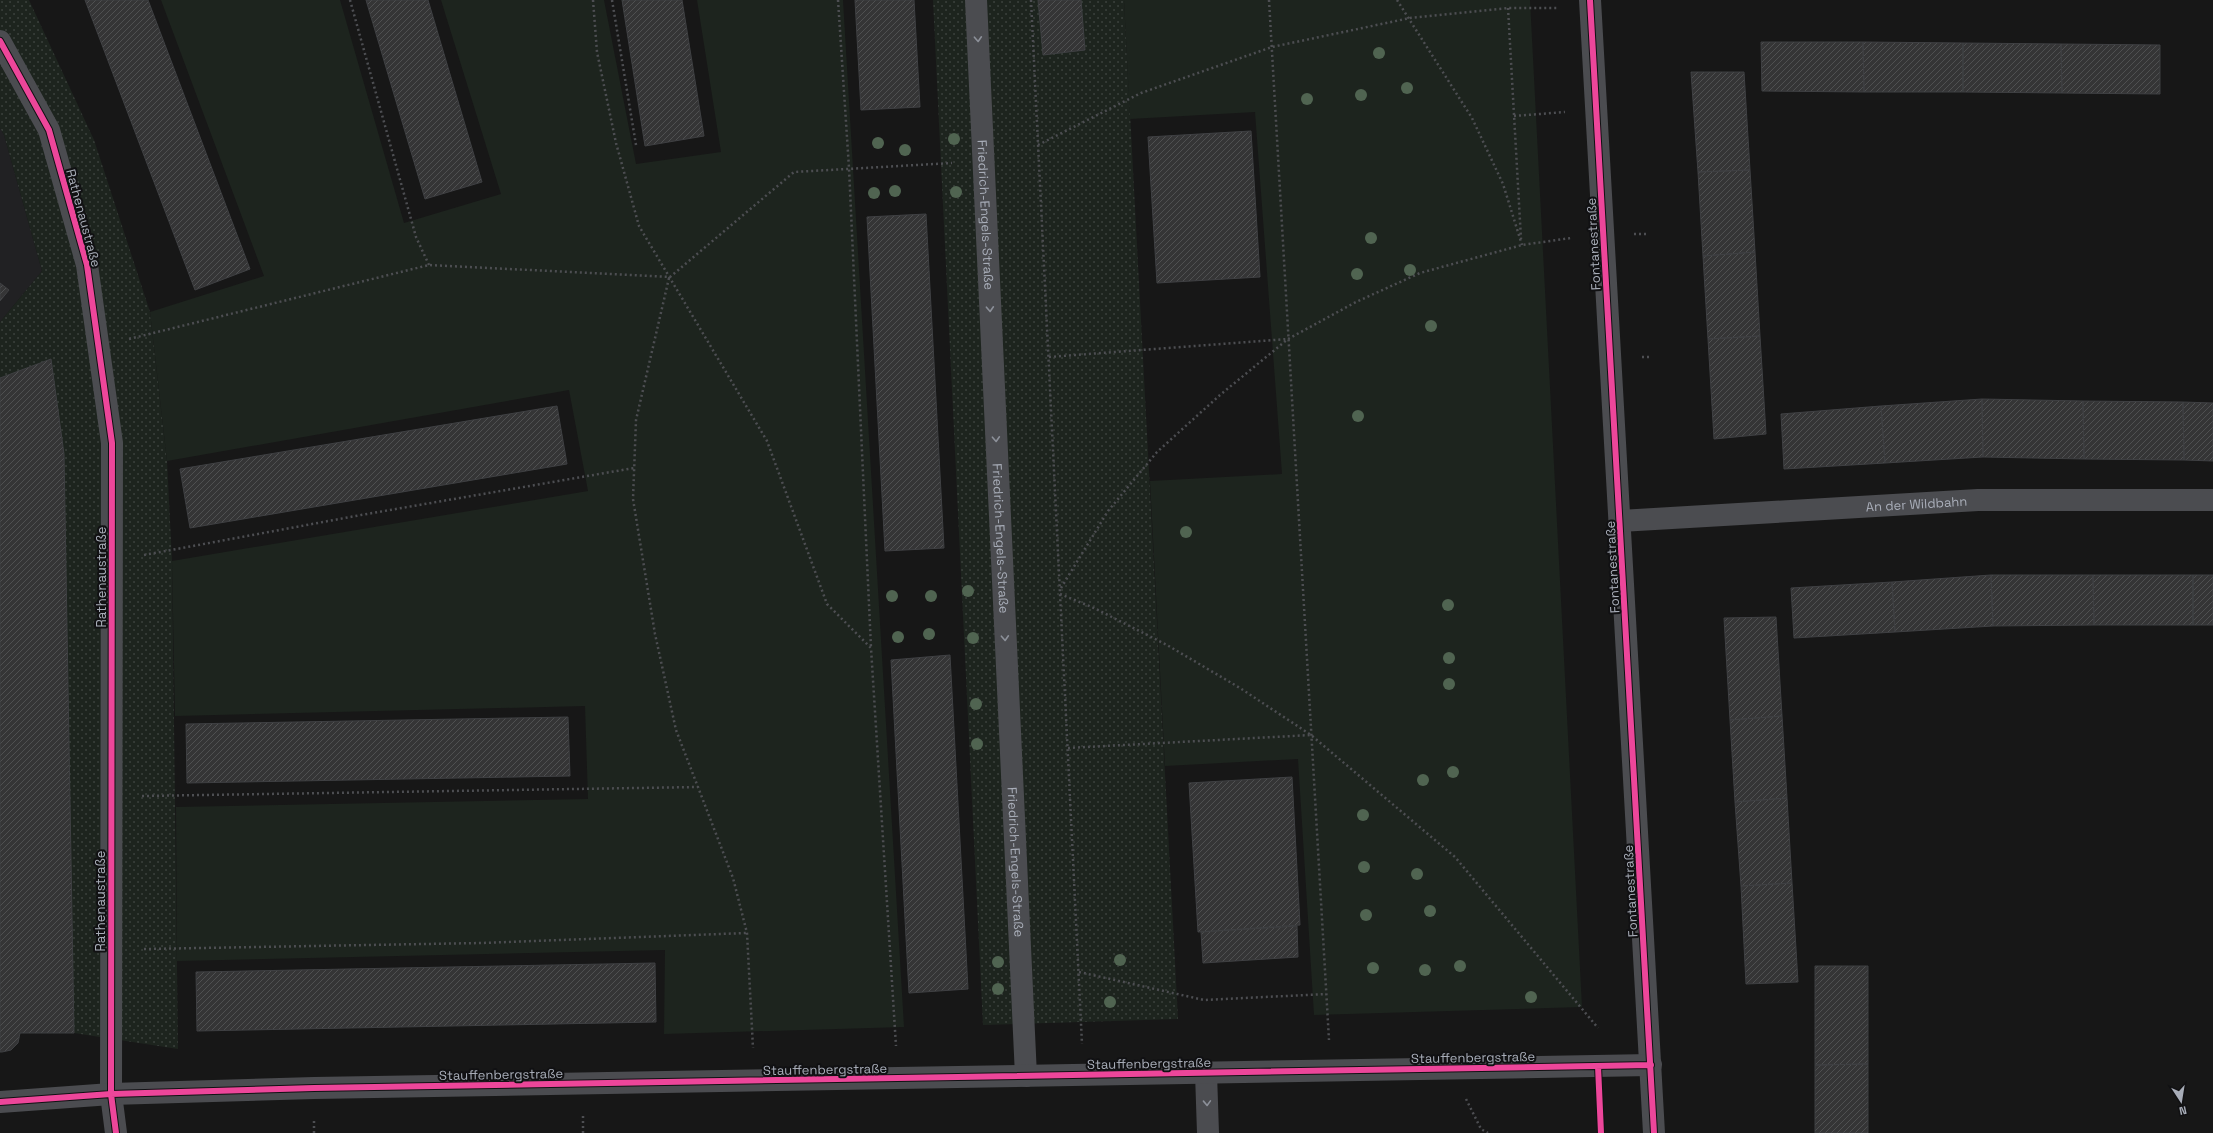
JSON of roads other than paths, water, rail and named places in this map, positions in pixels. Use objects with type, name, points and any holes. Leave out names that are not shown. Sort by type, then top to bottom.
[{"type":"street","name":"Friedrich-Engels-Straße","points":[[976,0],[1026,1076]]},
{"type":"street","name":"Fontanestraße","points":[[1590,4],[1654,1133]]},
{"type":"street","name":"Rathenaustraße","points":[[0,41],[49,130],[87,265],[112,443],[111,1094],[116,1133]]},
{"type":"street","name":"An der Wildbahn","points":[[1620,521],[1978,500],[2213,500]]},
{"type":"street","name":"Stauffenbergstraße","points":[[0,1102],[111,1094],[314,1088],[1651,1065]]},
{"type":"street","points":[[1206,1073],[1208,1133]]}]
